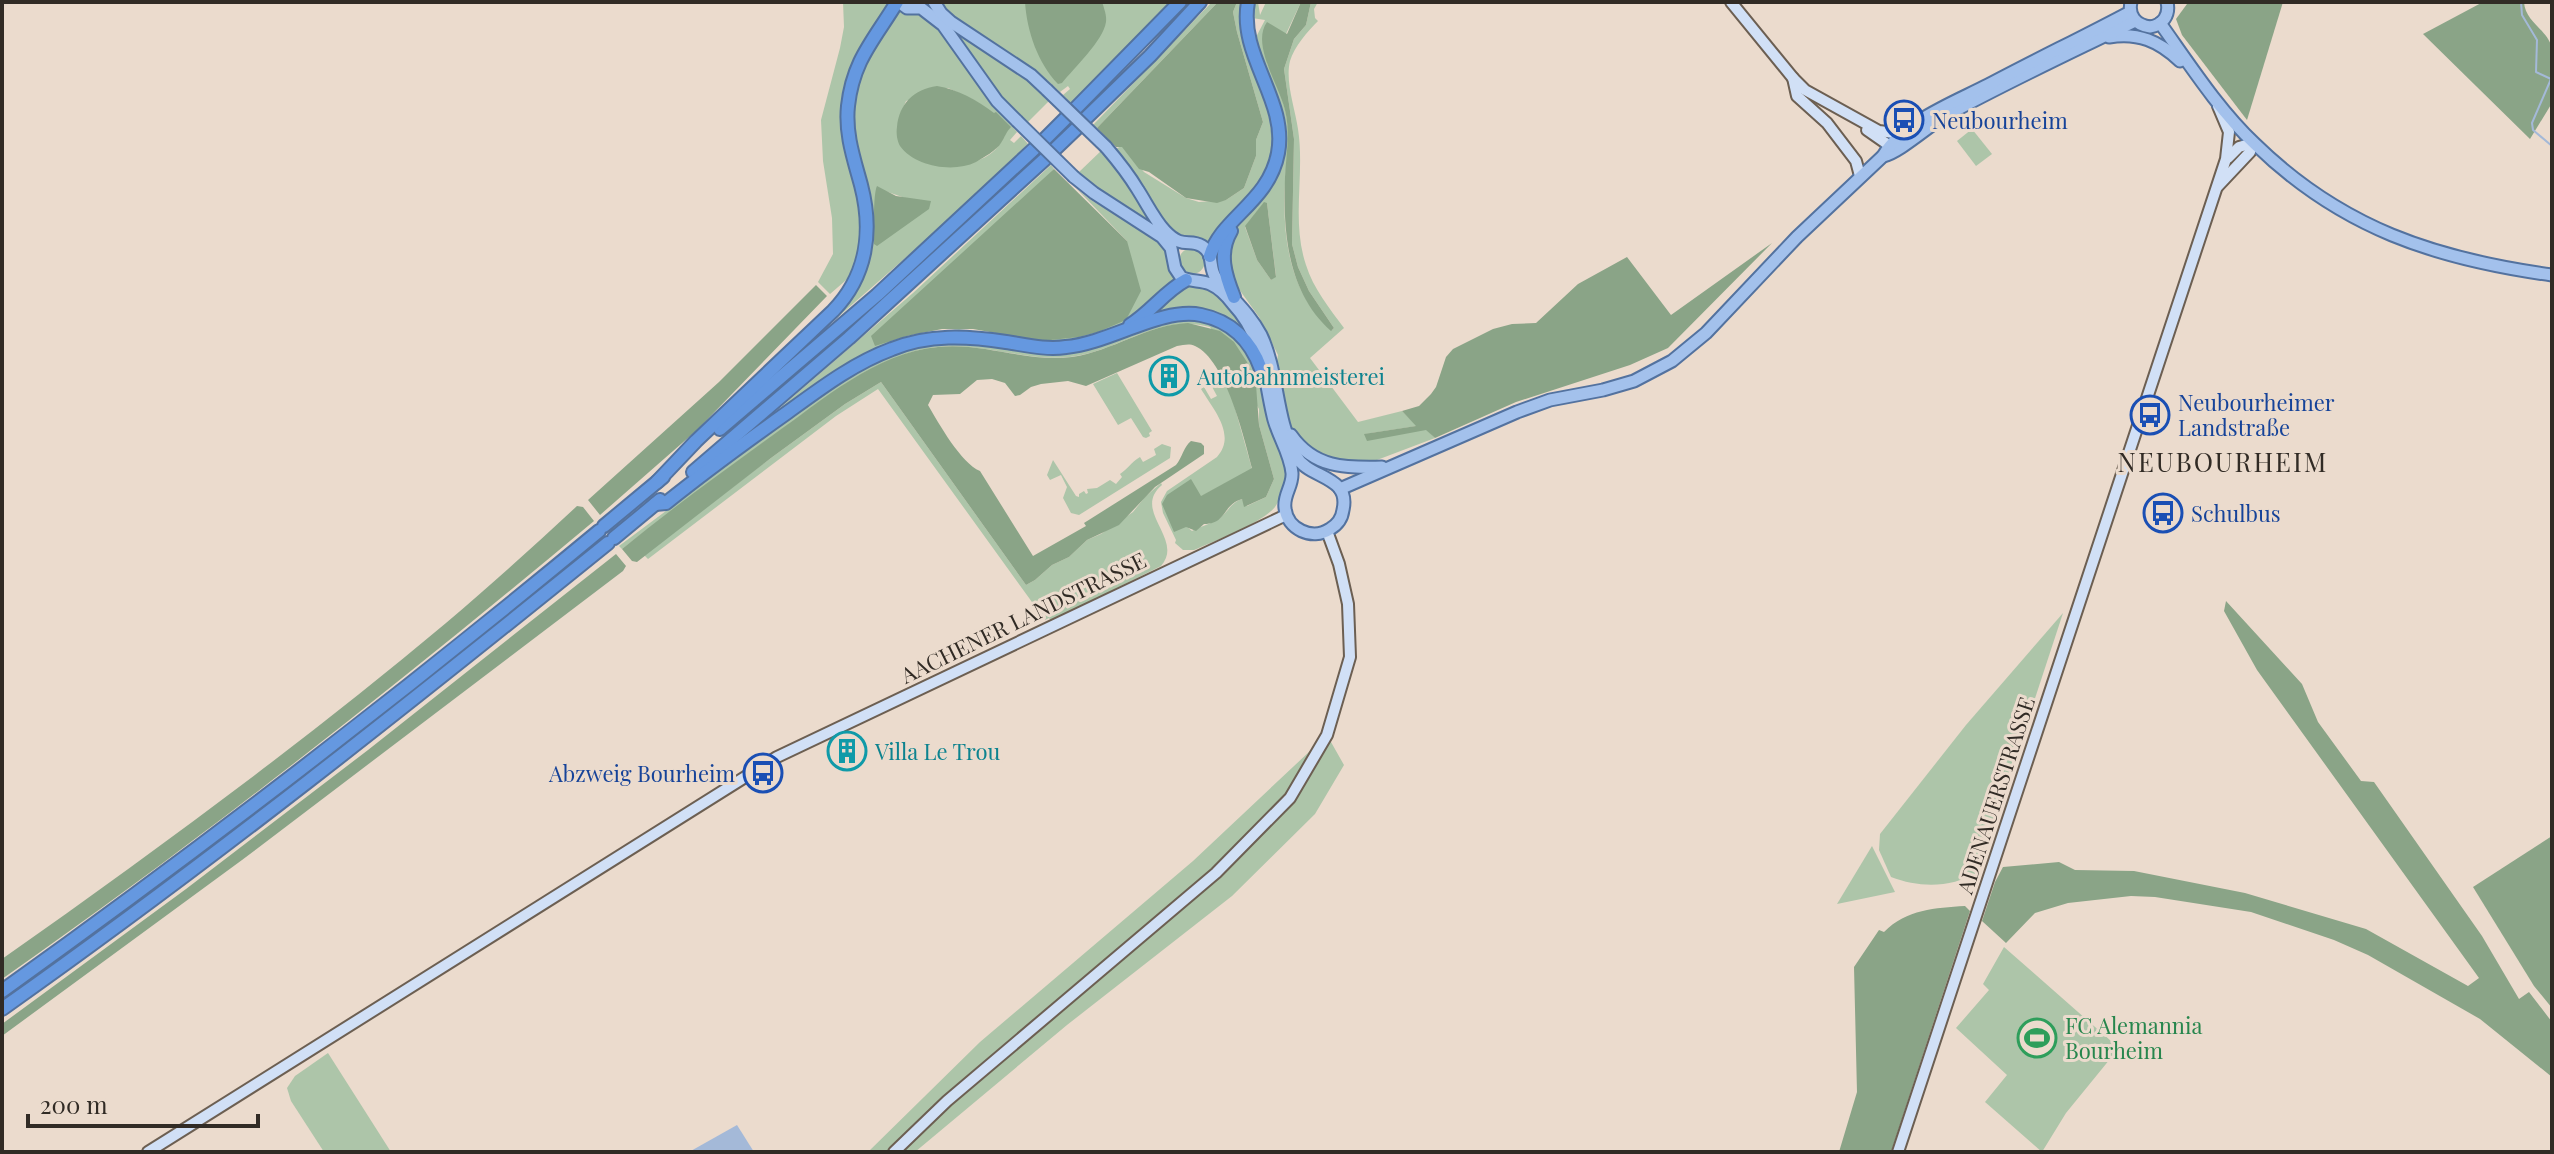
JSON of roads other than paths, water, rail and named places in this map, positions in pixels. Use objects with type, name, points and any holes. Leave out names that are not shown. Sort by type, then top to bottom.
[{"type":"highway","points":[[657,482],[833,311],[857,278],[865,255],[868,223],[850,143],[848,107],[859,61],[898,2]]},
{"type":"highway","points":[[2,991],[346,733],[496,616],[657,482],[877,295],[1039,144],[1180,2]]},
{"type":"highway","points":[[2,1009],[243,831],[611,541],[849,338],[1050,154],[1200,2]]},
{"type":"highway","points":[[1210,262],[1218,238],[1244,212],[1269,179],[1279,146],[1275,114],[1251,48],[1247,28],[1248,2]]},
{"type":"highway","points":[[1234,297],[1225,271],[1224,251],[1228,237],[1244,212]]},
{"type":"highway","points":[[1121,332],[1175,286],[1191,280]]},
{"type":"highway","points":[[655,504],[666,503],[839,377],[893,348],[925,339],[954,337],[1059,348],[1097,342],[1174,314],[1192,314],[1209,317],[1239,333],[1254,352],[1261,369],[1265,370]]},
{"type":"main road","points":[[898,2],[907,8],[928,4],[1031,75],[1106,147],[1159,224],[1173,239],[1200,245],[1251,318],[1265,344],[1282,421],[1298,460],[1307,470],[1329,478],[1340,489],[1343,514],[1338,523],[1316,534],[1302,532],[1292,525],[1286,515],[1285,496],[1290,486],[1302,476],[1315,474]]},
{"type":"main road","points":[[1731,2],[1793,78],[1811,94],[1883,133],[1894,145]]},
{"type":"main road","points":[[2132,12],[2144,26],[2160,23],[2168,12],[2167,2]]},
{"type":"main road","points":[[928,4],[997,101],[1017,121],[1074,177],[1168,242],[1176,272],[1216,287],[1241,312],[1255,335],[1265,370],[1274,419],[1291,466],[1290,486]]},
{"type":"main road","points":[[1850,116],[1879,140],[1894,145],[2098,39],[2132,12]]},
{"type":"main road","points":[[1340,489],[1517,412],[1550,400],[1634,381],[1672,361],[1706,333],[1860,176],[1936,112],[2132,12]]},
{"type":"main road","points":[[2160,23],[2216,101],[2253,143],[2312,192],[2371,227],[2436,252],[2479,263],[2552,275]]},
{"type":"main road","points":[[2098,39],[2122,35],[2147,38],[2173,54],[2198,77]]},
{"type":"main road","points":[[1793,78],[1797,96],[1820,115],[1856,161],[1860,176]]},
{"type":"main road","points":[[2216,101],[2229,136],[2226,159]]},
{"type":"main road","points":[[2226,159],[2239,147],[2253,143]]},
{"type":"main road","points":[[2217,188],[2250,152],[2253,143]]},
{"type":"main road","name":"ADENAUERSTRASSE","points":[[1898,1152],[2226,159]]},
{"type":"main road","points":[[1174,256],[1186,244]]},
{"type":"main road","points":[[1191,280],[1205,276],[1210,262]]},
{"type":"main road","points":[[1282,421],[1302,449],[1323,463],[1347,468],[1391,466]]},
{"type":"main road","name":"AACHENER LANDSTRASSE","points":[[148,1152],[777,757],[1286,515]]},
{"type":"main road","points":[[894,1152],[947,1101],[1216,873],[1290,798],[1327,735],[1350,657],[1348,604],[1339,564],[1327,531]]},
{"type":"water","points":[[737,1125],[754,1152],[689,1152]]},
{"type":"waterway","points":[[2521,2],[2522,15],[2537,40],[2536,72],[2551,79],[2532,123],[2533,130],[2552,146]]},
{"type":"place","name":"Neubourheim","points":[[1904,120]]},
{"type":"place","name":"Autobahnmeisterei","points":[[1169,376]]},
{"type":"place","name":"Neubourheimer Landstraße","points":[[2150,415]]},
{"type":"place","name":"Schulbus","points":[[2163,513]]},
{"type":"place","name":"Villa Le Trou","points":[[847,751]]},
{"type":"place","name":"Abzweig Bourheim","points":[[763,773]]},
{"type":"place","name":"FC Alemannia Bourheim","points":[[2037,1038]]},
{"type":"district","name":"NEUBOURHEIM","points":[[2223,461]]}]
